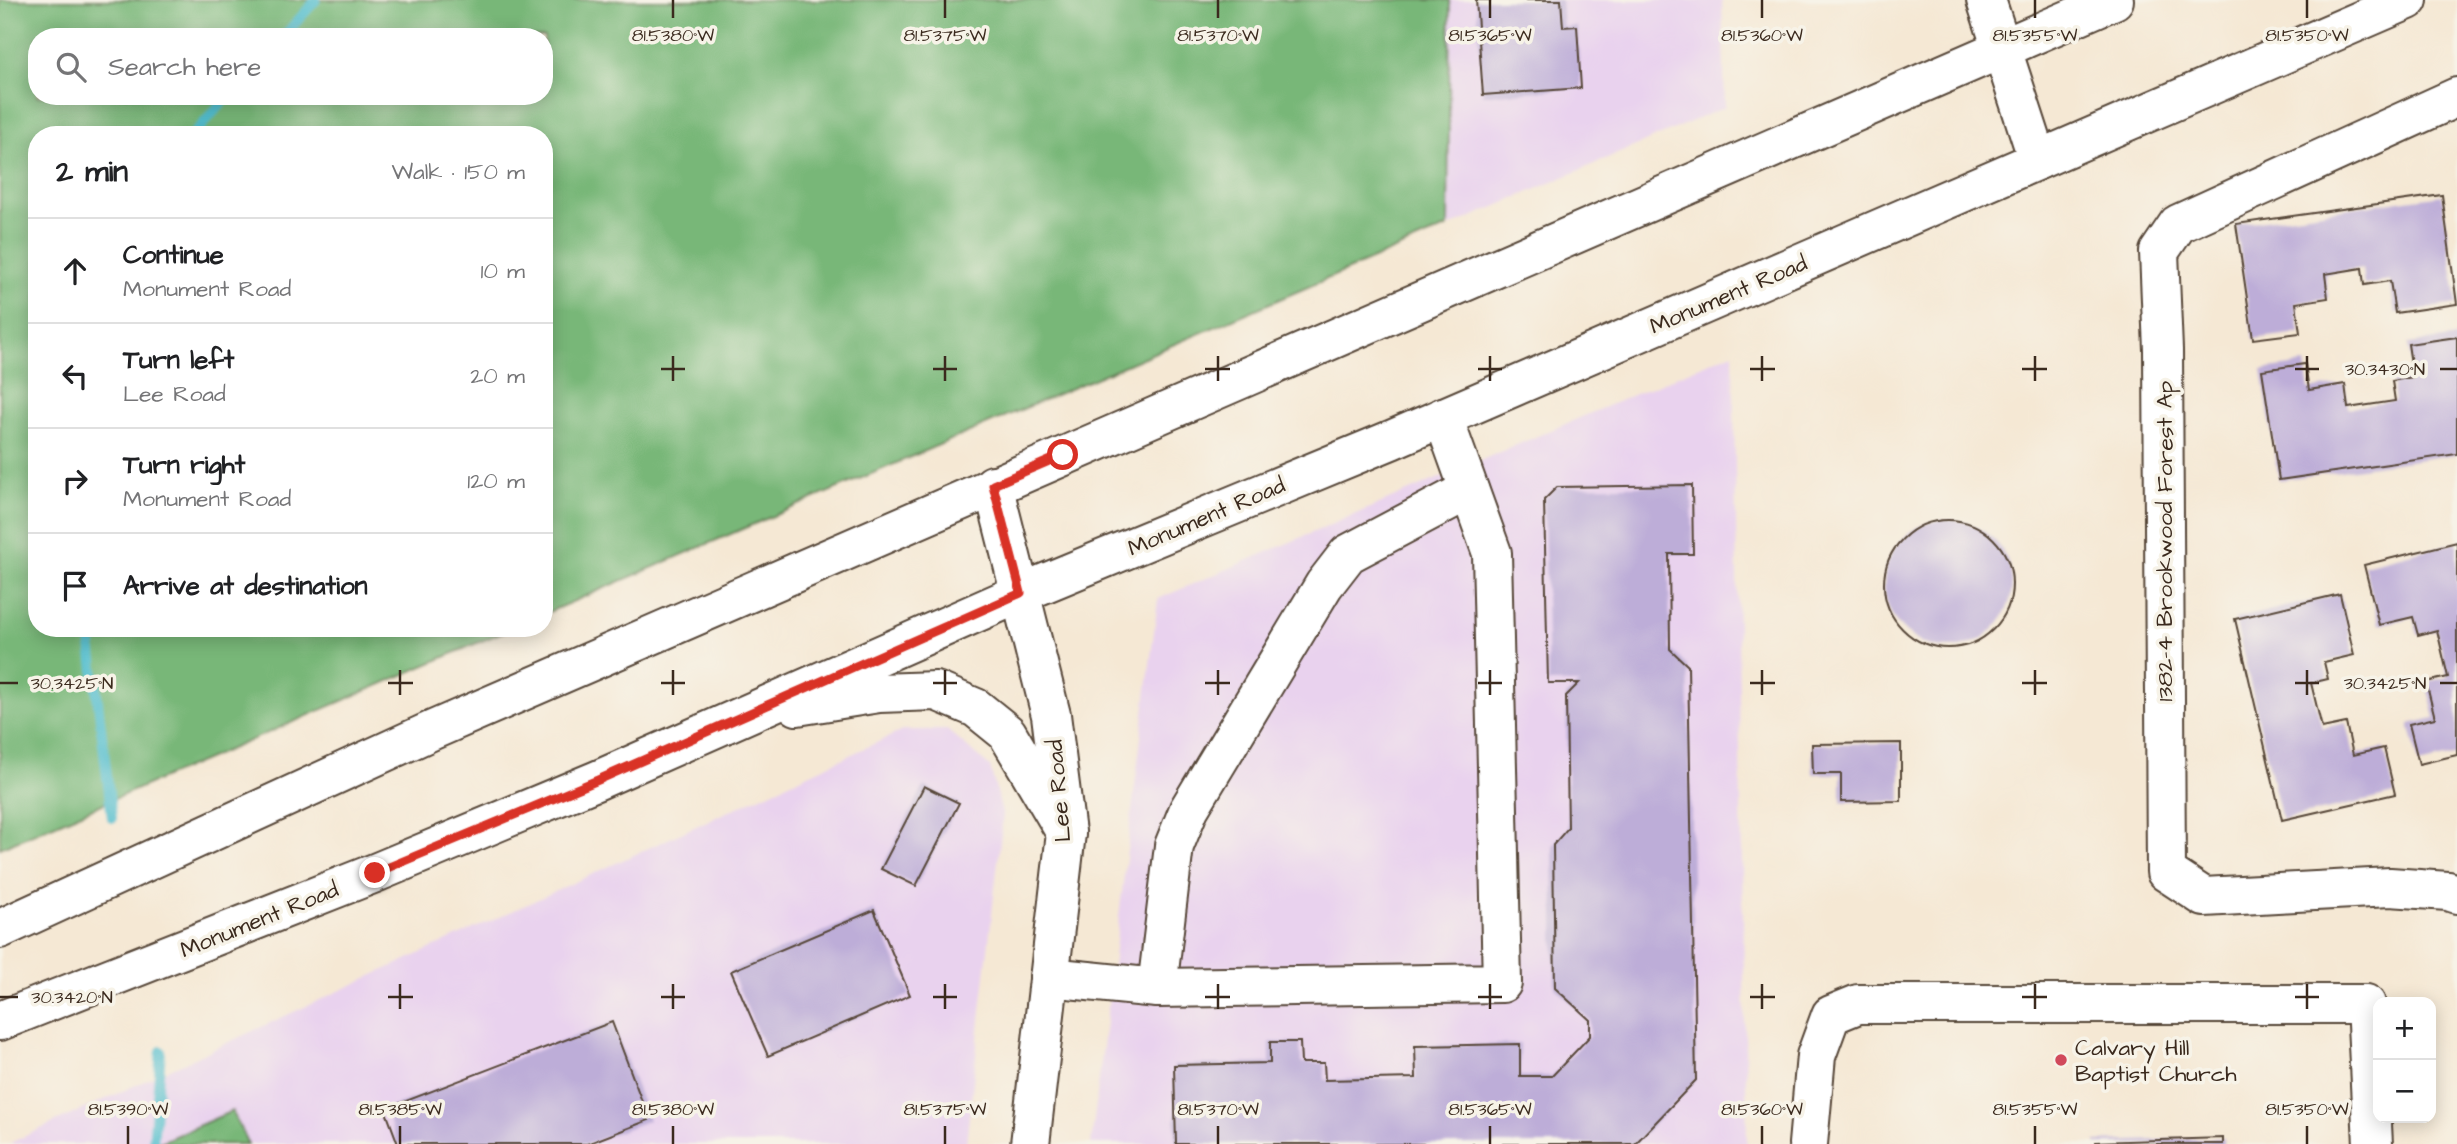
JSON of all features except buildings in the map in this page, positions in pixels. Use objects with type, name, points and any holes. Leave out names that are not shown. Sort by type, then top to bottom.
[{"type":"main road","points":[[1986,0],[2038,160]]},
{"type":"main road","points":[[0,929],[433,730],[2114,0]]},
{"type":"main road","name":"Monument Road","points":[[0,1021],[387,868],[598,780],[1021,593],[1443,417],[2408,0]]},
{"type":"main road","name":"1382-4 Brookwood Forest Ap","points":[[2454,106],[2178,224],[2159,252],[2163,363],[2166,872],[2204,897],[2390,887],[2457,894]]},
{"type":"main road","points":[[1049,976],[1157,988],[1502,984],[1492,553],[1443,417]]},
{"type":"main road","name":"Lee Road","points":[[993,485],[1051,715],[1066,833],[1030,1144]]},
{"type":"main road","points":[[1157,988],[1174,846],[1189,810],[1324,585],[1348,554],[1469,490]]},
{"type":"main road","points":[[747,714],[879,693],[936,691],[976,708],[1007,733],[1066,833]]},
{"type":"main road","points":[[1808,1144],[1816,1056],[1831,1015],[1858,1004],[2366,1004],[2373,1144]]},
{"type":"shaded area","points":[[1450,0],[1722,0],[1725,107],[1449,227]]},
{"type":"shaded area","points":[[1733,352],[1747,1144],[1091,1144],[1158,599]]},
{"type":"shaded area","points":[[904,730],[947,730],[990,767],[1003,816],[966,1144],[248,1144],[231,1111],[156,1144],[8,1144]]},
{"type":"green space","points":[[0,0],[1450,0],[1448,227],[553,610],[553,126],[28,126],[28,637],[491,637],[0,848]]},
{"type":"green space","points":[[232,1111],[248,1144],[156,1144]]},
{"type":"waterway","points":[[291,28],[316,0]]},
{"type":"waterway","points":[[201,126],[220,105]]},
{"type":"waterway","points":[[90,637],[112,818]]},
{"type":"waterway","points":[[153,1144],[161,1051]]},
{"type":"place","name":"Calvary Hill Baptist Church","points":[[2061,1060]]},
{"type":"route","points":[[375,873],[598,780],[1021,593],[993,485],[1063,455]]}]
